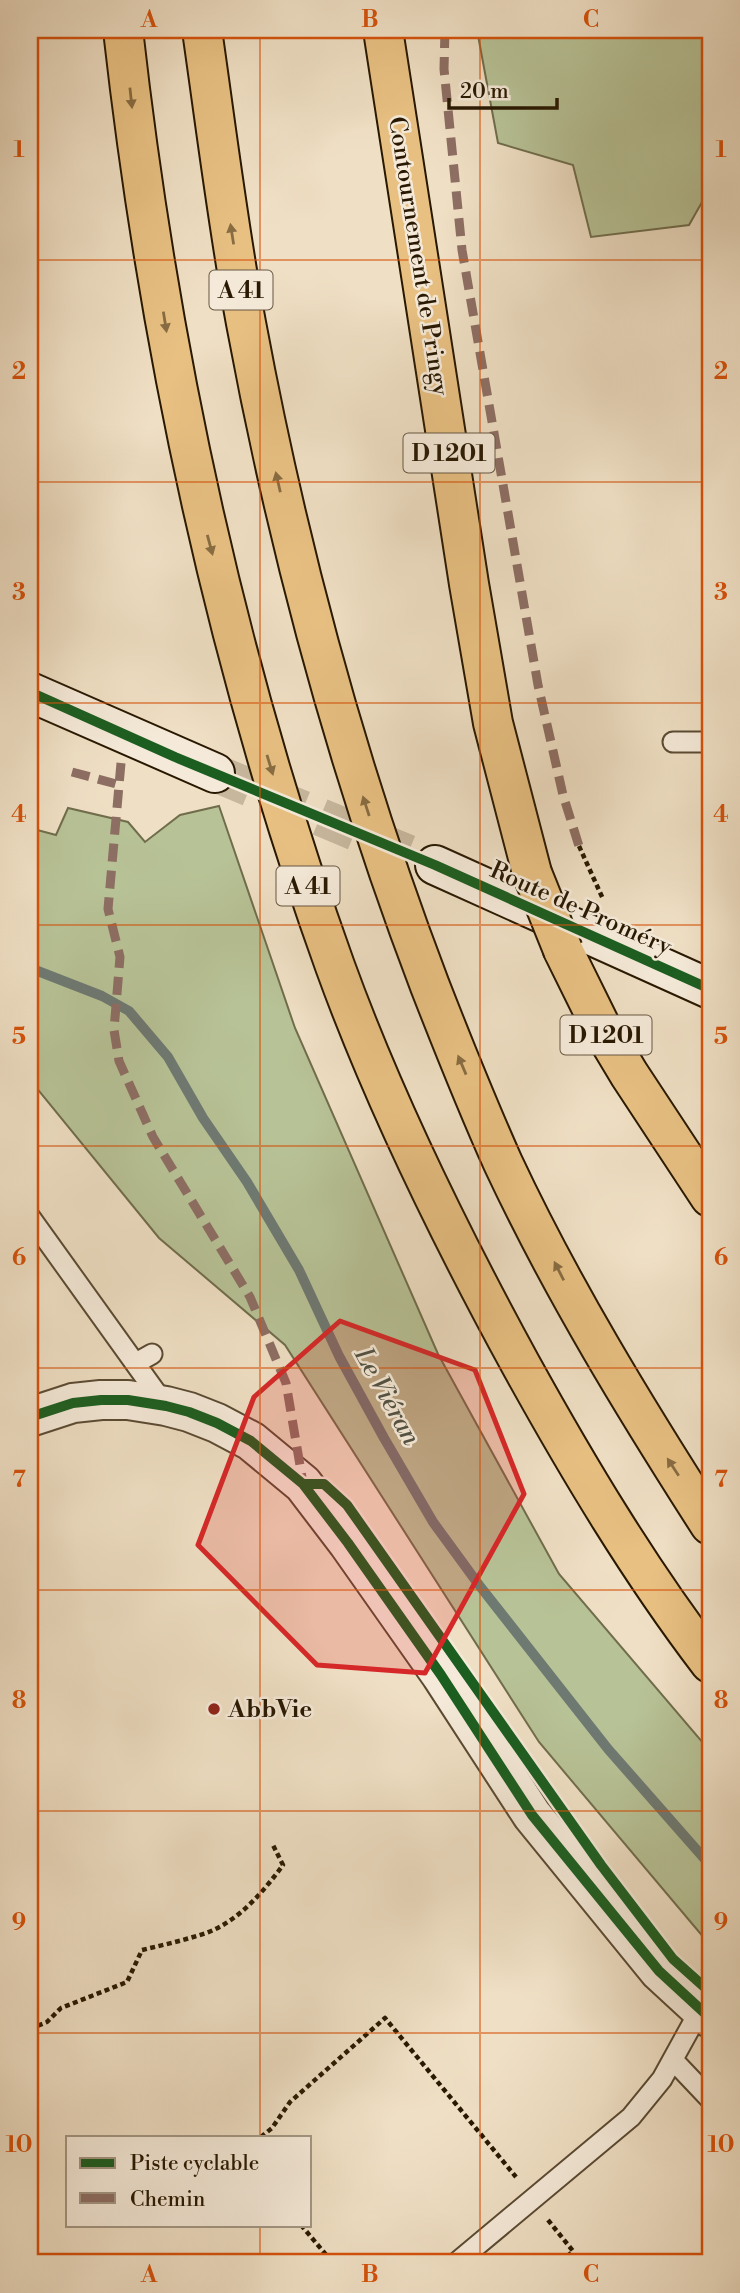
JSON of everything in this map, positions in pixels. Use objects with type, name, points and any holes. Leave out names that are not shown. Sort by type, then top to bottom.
[{"type":"highway","name":"A 41","points":[[123,30],[136,143],[169,343],[206,530],[253,710],[293,842],[336,969],[415,1158],[477,1284],[566,1447],[620,1532],[710,1663]]},
{"type":"highway","name":"A 41","points":[[202,30],[245,319],[273,460],[323,664],[394,890],[447,1030],[504,1164],[568,1289],[642,1419],[710,1525]]},
{"type":"highway","name":"Contournement de Pringy","points":[[383,30],[493,723],[532,873],[563,950],[602,1029],[710,1197]]},
{"type":"highway","name":"Contournement de Pringy","points":[[656,1115],[710,1168]]},
{"type":"street","points":[[30,692],[215,774]]},
{"type":"street","name":"Route de Proméry","points":[[435,865],[710,989]]},
{"type":"street","points":[[30,1417],[73,1402],[128,1400],[166,1406],[217,1423],[251,1441],[303,1484],[441,1675],[532,1815],[659,1971],[705,2014]]},
{"type":"lane","points":[[673,742],[710,742]]},
{"type":"lane","points":[[30,1217],[144,1358],[166,1406]]},
{"type":"lane","points":[[456,2263],[631,2117],[662,2079],[705,2014]]},
{"type":"lane","points":[[673,2060],[710,2099]]},
{"type":"path","points":[[30,2029],[47,2022],[61,2008],[127,1982],[142,1950],[208,1932],[241,1913],[269,1885],[283,1864],[273,1845]]},
{"type":"path","points":[[262,2136],[272,2128],[290,2102],[385,2018],[517,2178]]},
{"type":"path","points":[[548,2220],[573,2250],[559,2263]]},
{"type":"path","points":[[302,2226],[334,2263]]},
{"type":"highlighted area","points":[[340,1321],[475,1370],[524,1494],[425,1673],[317,1665],[198,1545],[254,1397]]},
{"type":"green space","points":[[477,30],[710,30],[710,188],[689,225],[591,237],[573,165],[498,143]]},
{"type":"green space","points":[[219,806],[295,1028],[438,1354],[559,1574],[710,1751],[710,1945],[539,1742],[285,1345],[159,1238],[30,1080],[30,828],[56,835],[68,808],[128,822],[145,842],[180,815]]},
{"type":"waterway","name":"Le Viéran","points":[[30,968],[102,996],[129,1011],[168,1057],[203,1118],[247,1182],[299,1270],[339,1356],[433,1522],[608,1749],[710,1865]]},
{"type":"tunnel","points":[[215,773],[435,865]]},
{"type":"marked path","points":[[445,30],[444,69],[462,250],[538,685],[563,795],[579,846]]},
{"type":"marked path","points":[[121,763],[108,909],[120,957],[114,1030],[119,1061],[153,1137],[250,1297],[286,1383],[303,1483]]},
{"type":"marked path","points":[[72,772],[120,785]]},
{"type":"cycle path","points":[[30,692],[175,757],[435,865],[710,989]]},
{"type":"cycle path","points":[[30,1417],[73,1403],[101,1400],[128,1400],[166,1406],[217,1423],[251,1441],[303,1484],[441,1675],[532,1815],[659,1971],[710,2018]]},
{"type":"cycle path","points":[[303,1484],[324,1484],[347,1505],[601,1865],[673,1959],[710,1992]]},
{"type":"place","name":"AbbVie","points":[[214,1709]]}]
